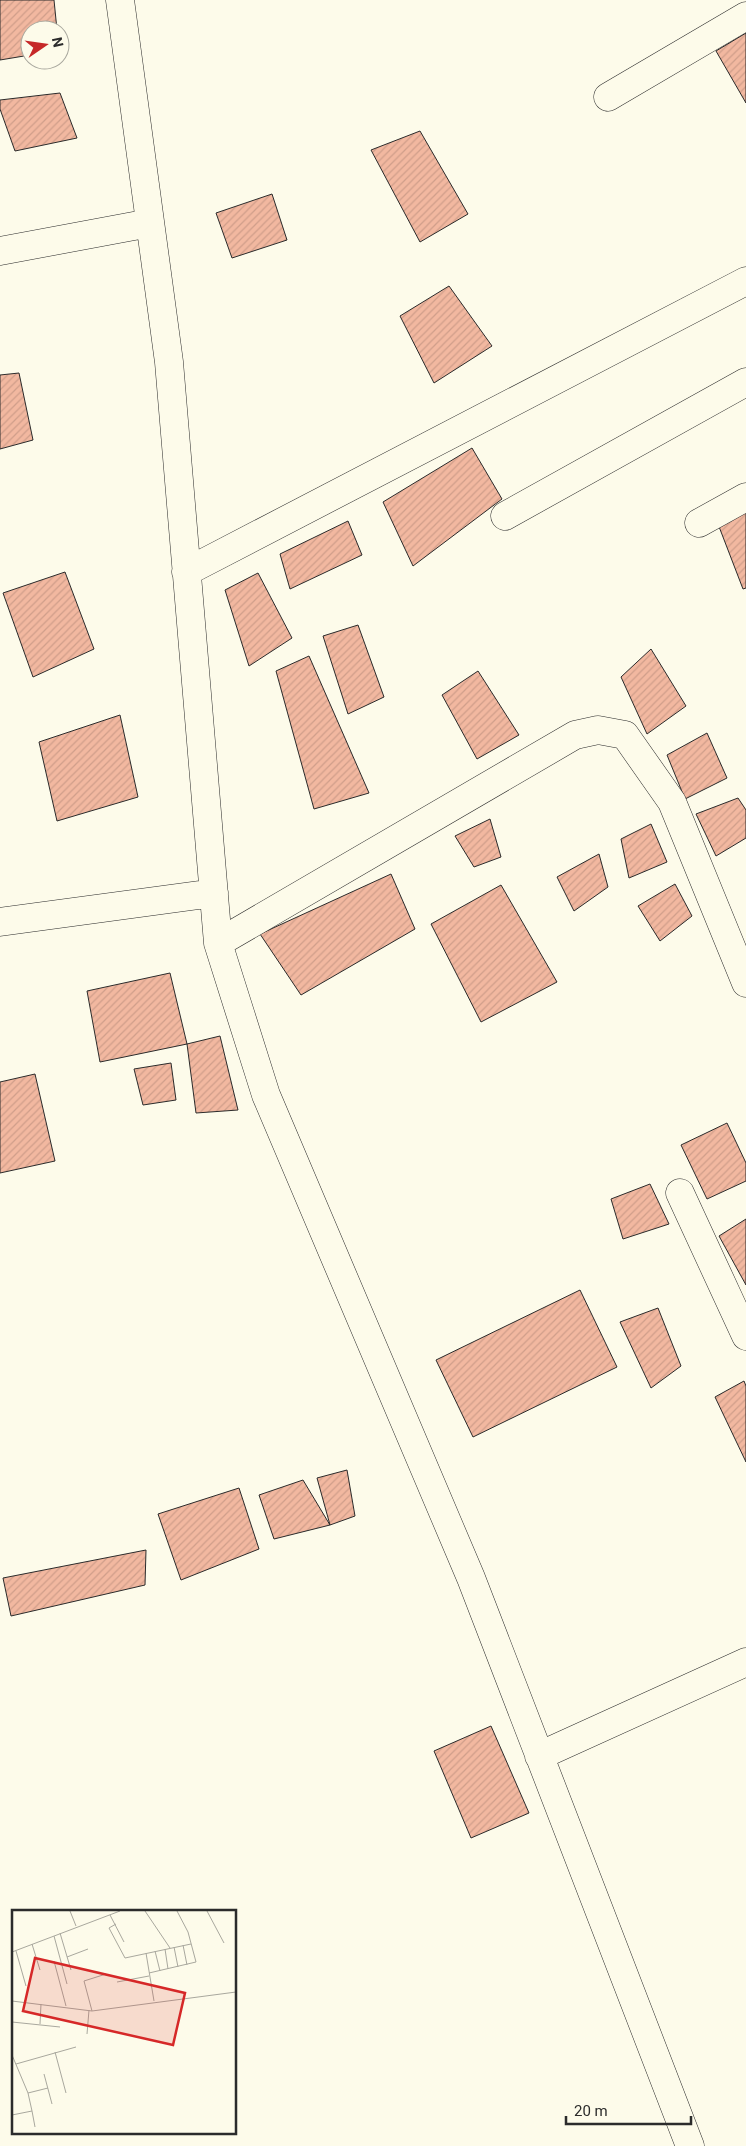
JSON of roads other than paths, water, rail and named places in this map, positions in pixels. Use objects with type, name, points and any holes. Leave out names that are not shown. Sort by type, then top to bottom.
[{"type":"street","points":[[120,0],[169,362],[218,942],[266,1095],[470,1578],[690,2146]]},
{"type":"street","points":[[608,97],[746,16]]},
{"type":"street","points":[[0,251],[150,223]]},
{"type":"street","points":[[186,572],[746,281]]},
{"type":"street","points":[[505,516],[746,382]]},
{"type":"street","points":[[699,523],[746,496]]},
{"type":"street","points":[[218,942],[575,735],[598,730],[625,735],[672,802],[746,983]]},
{"type":"street","points":[[0,922],[214,894]]},
{"type":"street","points":[[680,1193],[746,1336]]},
{"type":"street","points":[[539,1756],[746,1662]]}]
